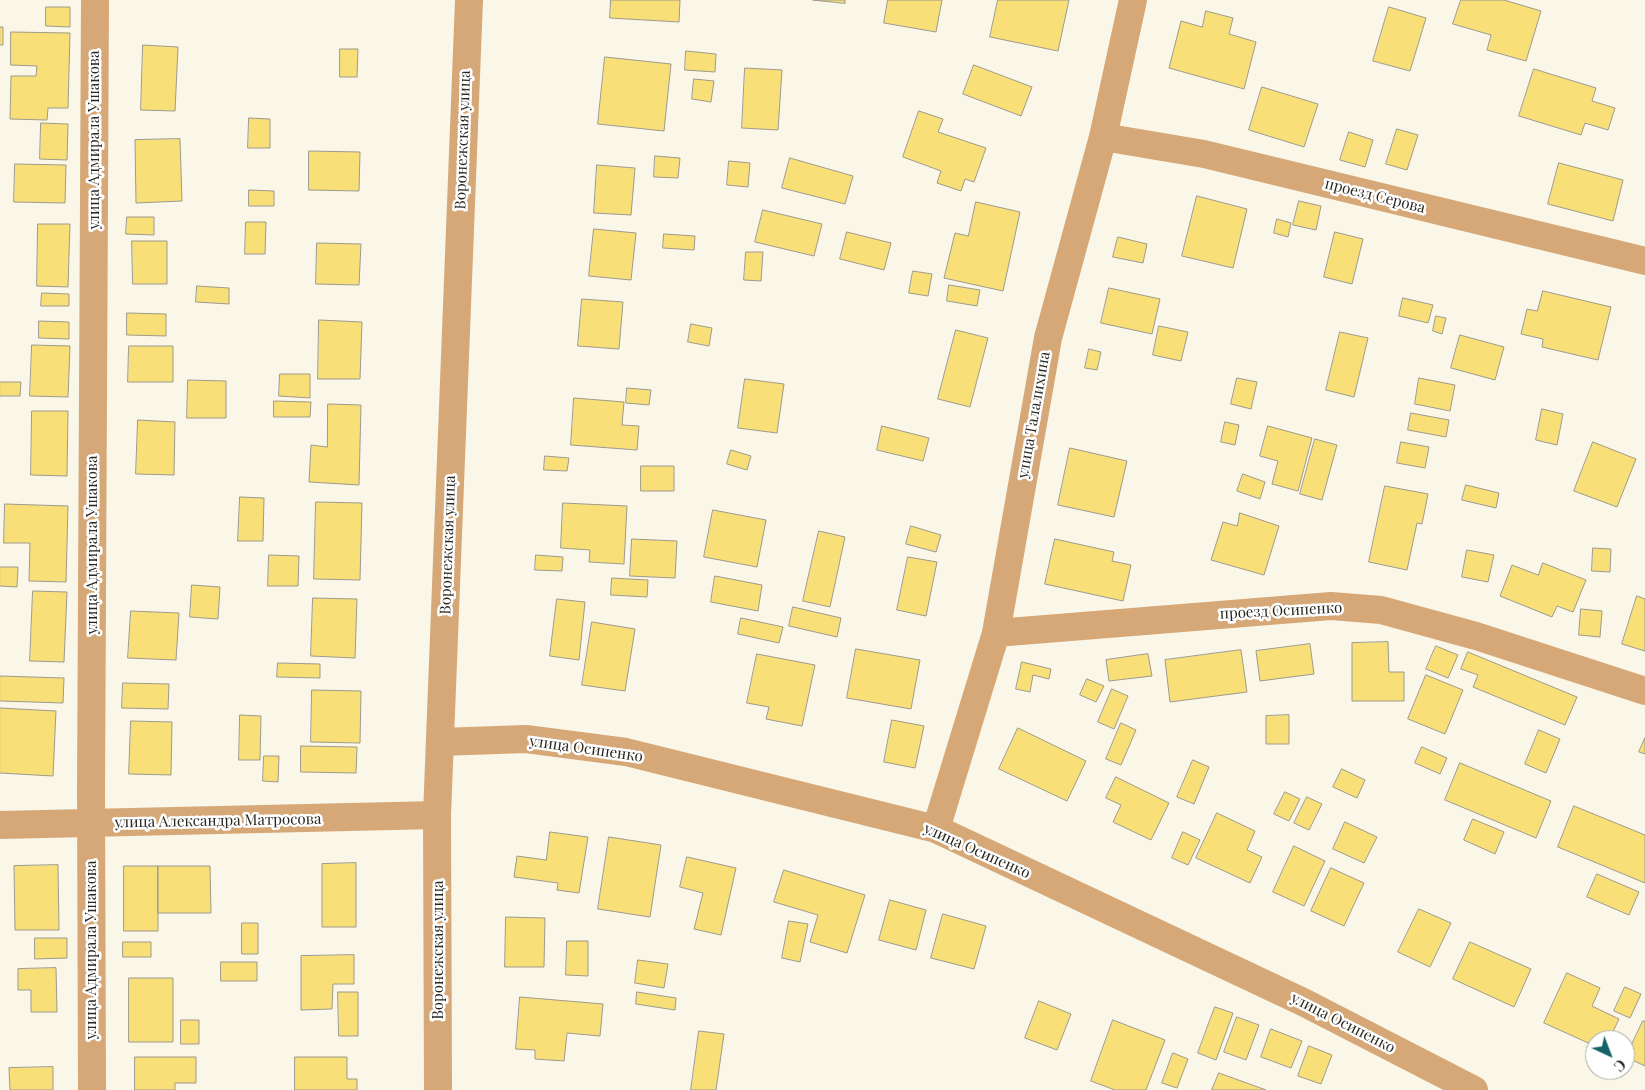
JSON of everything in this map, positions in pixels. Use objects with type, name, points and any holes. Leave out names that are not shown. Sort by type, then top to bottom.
[{"type":"street","name":"улица Адмирала Ушакова","points":[[92,1090],[91,824],[95,0]]},
{"type":"street","name":"Воронежская улица","points":[[438,1090],[437,815],[469,0]]},
{"type":"street","name":"улица Талалихина","points":[[936,829],[996,633],[1048,338],[1103,137],[1133,0]]},
{"type":"street","name":"проезд Серова","points":[[1103,137],[1204,154],[1645,261]]},
{"type":"street","name":"проезд Осипенко","points":[[996,633],[1331,606],[1382,610],[1476,636],[1645,691]]},
{"type":"street","name":"улица Осипенко","points":[[440,742],[526,739],[626,752],[936,829],[1303,1002],[1474,1090]]},
{"type":"street","name":"улица Александра Матросова","points":[[0,825],[437,815]]},
{"type":"building","points":[[611,0],[680,0],[679,22],[610,18]]},
{"type":"building","points":[[813,0],[845,0],[845,3]]},
{"type":"building","points":[[888,0],[942,0],[936,32],[884,23]]},
{"type":"building","points":[[998,0],[1069,0],[1058,51],[990,37]]},
{"type":"building","points":[[1461,0],[1504,0],[1541,11],[1526,61],[1487,50],[1491,35],[1453,24]]},
{"type":"building","points":[[46,7],[70,7],[70,27],[46,26]]},
{"type":"building","points":[[1389,7],[1426,18],[1410,71],[1373,61]]},
{"type":"building","points":[[1206,11],[1233,18],[1229,34],[1256,42],[1244,89],[1169,68],[1181,21],[1202,27]]},
{"type":"building","points":[[0,27],[3,27],[3,45],[0,45]]},
{"type":"building","points":[[11,32],[70,33],[68,108],[48,108],[47,120],[10,119],[11,76],[36,76],[37,66],[11,65]]},
{"type":"building","points":[[143,45],[178,47],[175,111],[141,110]]},
{"type":"building","points":[[340,49],[358,49],[357,77],[340,77]]},
{"type":"building","points":[[686,51],[716,54],[715,72],[685,70]]},
{"type":"building","points":[[605,57],[671,64],[664,131],[598,124]]},
{"type":"building","points":[[974,65],[1032,87],[1021,116],[963,94]]},
{"type":"building","points":[[745,68],[782,70],[778,130],[742,128]]},
{"type":"building","points":[[1534,69],[1596,88],[1592,101],[1615,108],[1608,130],[1585,123],[1581,135],[1519,116]]},
{"type":"building","points":[[694,79],[714,81],[711,102],[692,99]]},
{"type":"building","points":[[1262,87],[1318,104],[1304,147],[1249,130]]},
{"type":"building","points":[[919,111],[943,119],[938,132],[986,148],[974,182],[965,179],[961,191],[937,183],[941,171],[903,157]]},
{"type":"building","points":[[249,118],[270,119],[270,148],[248,148]]},
{"type":"building","points":[[41,123],[68,124],[67,160],[40,159]]},
{"type":"building","points":[[1397,129],[1418,135],[1407,170],[1386,164]]},
{"type":"building","points":[[1349,132],[1373,140],[1365,167],[1340,160]]},
{"type":"building","points":[[180,139],[182,201],[136,203],[135,140]]},
{"type":"building","points":[[309,151],[360,152],[359,191],[309,190]]},
{"type":"building","points":[[655,156],[680,158],[678,178],[654,177]]},
{"type":"building","points":[[790,158],[853,176],[845,204],[782,188]]},
{"type":"building","points":[[729,161],[750,163],[748,187],[727,185]]},
{"type":"building","points":[[1559,163],[1623,180],[1613,221],[1548,204]]},
{"type":"building","points":[[15,164],[66,165],[65,203],[14,202]]},
{"type":"building","points":[[597,165],[635,168],[631,215],[594,213]]},
{"type":"building","points":[[249,190],[274,191],[274,206],[249,206]]},
{"type":"building","points":[[1197,196],[1247,209],[1233,268],[1182,256]]},
{"type":"building","points":[[1299,201],[1321,206],[1316,230],[1293,225]]},
{"type":"building","points":[[976,202],[1020,212],[1003,291],[944,278],[955,233],[968,236]]},
{"type":"building","points":[[763,210],[822,224],[814,256],[755,242]]},
{"type":"building","points":[[127,217],[154,217],[154,235],[126,234]]},
{"type":"building","points":[[1277,219],[1291,223],[1288,237],[1274,233]]},
{"type":"building","points":[[246,222],[266,222],[265,254],[245,254]]},
{"type":"building","points":[[38,224],[70,224],[68,287],[37,286]]},
{"type":"building","points":[[594,229],[636,233],[631,280],[589,276]]},
{"type":"building","points":[[847,232],[891,243],[884,270],[840,259]]},
{"type":"building","points":[[1335,232],[1363,239],[1352,284],[1324,277]]},
{"type":"building","points":[[664,234],[695,236],[694,250],[663,248]]},
{"type":"building","points":[[1118,237],[1147,244],[1143,263],[1113,257]]},
{"type":"building","points":[[132,241],[167,241],[167,284],[133,284]]},
{"type":"building","points":[[317,243],[361,244],[359,285],[316,284]]},
{"type":"building","points":[[746,252],[763,252],[761,281],[744,280]]},
{"type":"building","points":[[913,271],[932,274],[928,296],[909,293]]},
{"type":"building","points":[[949,285],[980,290],[977,306],[947,301]]},
{"type":"building","points":[[197,286],[229,288],[229,304],[196,302]]},
{"type":"building","points":[[1109,288],[1160,299],[1152,334],[1101,323]]},
{"type":"building","points":[[1543,291],[1611,307],[1598,360],[1542,347],[1543,339],[1521,334],[1527,309],[1537,311]]},
{"type":"building","points":[[42,293],[69,294],[69,306],[41,306]]},
{"type":"building","points":[[1403,298],[1433,305],[1428,323],[1399,316]]},
{"type":"building","points":[[582,299],[623,302],[619,349],[578,346]]},
{"type":"building","points":[[127,313],[166,314],[166,336],[127,335]]},
{"type":"building","points":[[1436,316],[1446,318],[1442,334],[1433,331]]},
{"type":"building","points":[[319,320],[362,322],[360,379],[318,379]]},
{"type":"building","points":[[39,321],[69,322],[69,339],[39,338]]},
{"type":"building","points":[[691,324],[712,328],[709,346],[688,342]]},
{"type":"building","points":[[1159,326],[1188,332],[1181,361],[1153,355]]},
{"type":"building","points":[[956,330],[988,338],[970,407],[938,399]]},
{"type":"building","points":[[1340,332],[1368,338],[1354,397],[1326,390]]},
{"type":"building","points":[[1460,335],[1504,347],[1495,380],[1451,368]]},
{"type":"building","points":[[32,345],[70,346],[68,397],[30,396]]},
{"type":"building","points":[[129,346],[173,346],[173,382],[128,382]]},
{"type":"building","points":[[1089,349],[1101,352],[1097,370],[1085,368]]},
{"type":"building","points":[[280,374],[310,374],[310,398],[279,396]]},
{"type":"building","points":[[1237,378],[1257,382],[1251,409],[1231,404]]},
{"type":"building","points":[[1419,378],[1455,385],[1450,411],[1415,404]]},
{"type":"building","points":[[745,379],[784,384],[777,433],[738,428]]},
{"type":"building","points":[[188,380],[226,381],[226,418],[187,418]]},
{"type":"building","points":[[0,382],[21,382],[20,396],[0,396]]},
{"type":"building","points":[[627,388],[651,390],[649,405],[626,403]]},
{"type":"building","points":[[574,398],[624,402],[622,425],[639,426],[637,450],[571,445]]},
{"type":"building","points":[[274,401],[311,402],[310,417],[274,417]]},
{"type":"building","points":[[328,404],[361,405],[359,485],[309,482],[311,445],[327,447]]},
{"type":"building","points":[[1542,409],[1563,414],[1557,445],[1536,440]]},
{"type":"building","points":[[32,411],[68,411],[67,476],[31,475]]},
{"type":"building","points":[[1411,413],[1449,420],[1446,437],[1408,430]]},
{"type":"building","points":[[138,420],[175,422],[174,475],[136,474]]},
{"type":"building","points":[[1225,422],[1239,425],[1235,445],[1221,442]]},
{"type":"building","points":[[882,426],[929,438],[923,461],[877,450]]},
{"type":"building","points":[[1268,426],[1312,438],[1298,491],[1272,484],[1278,461],[1260,456]]},
{"type":"building","points":[[1315,439],[1337,445],[1322,500],[1300,494]]},
{"type":"building","points":[[1401,442],[1429,447],[1425,468],[1397,463]]},
{"type":"building","points":[[1593,442],[1636,459],[1617,507],[1574,491]]},
{"type":"building","points":[[1070,448],[1127,461],[1114,517],[1058,505]]},
{"type":"building","points":[[731,450],[751,456],[747,470],[727,464]]},
{"type":"building","points":[[545,456],[569,458],[567,471],[544,470]]},
{"type":"building","points":[[641,466],[674,466],[674,491],[641,491]]},
{"type":"building","points":[[1243,474],[1265,482],[1260,499],[1237,491]]},
{"type":"building","points":[[1466,485],[1499,493],[1496,508],[1462,500]]},
{"type":"building","points":[[1385,486],[1428,494],[1422,524],[1417,523],[1407,570],[1369,562]]},
{"type":"building","points":[[240,497],[264,498],[263,541],[238,541]]},
{"type":"building","points":[[316,502],[362,503],[360,580],[314,579]]},
{"type":"building","points":[[563,503],[627,506],[624,564],[589,562],[590,550],[561,548]]},
{"type":"building","points":[[5,504],[68,506],[66,582],[29,581],[30,543],[4,543]]},
{"type":"building","points":[[713,510],[766,520],[757,567],[704,557]]},
{"type":"building","points":[[1240,513],[1279,526],[1264,575],[1211,560],[1223,522],[1237,526]]},
{"type":"building","points":[[911,526],[941,535],[936,552],[906,544]]},
{"type":"building","points":[[819,531],[845,537],[830,607],[803,601]]},
{"type":"building","points":[[632,539],[677,541],[675,578],[630,576]]},
{"type":"building","points":[[1055,539],[1114,552],[1112,561],[1131,565],[1123,601],[1045,584]]},
{"type":"building","points":[[1593,548],[1611,549],[1610,572],[1592,571]]},
{"type":"building","points":[[1467,550],[1494,555],[1488,582],[1462,577]]},
{"type":"building","points":[[269,555],[299,556],[298,586],[268,586]]},
{"type":"building","points":[[536,555],[563,557],[562,571],[535,570]]},
{"type":"building","points":[[908,557],[937,562],[926,616],[897,610]]},
{"type":"building","points":[[1543,563],[1586,580],[1573,612],[1557,606],[1552,617],[1500,596],[1512,565],[1538,575]]},
{"type":"building","points":[[0,567],[18,567],[17,587],[0,586]]},
{"type":"building","points":[[715,576],[762,585],[758,611],[711,602]]},
{"type":"building","points":[[612,578],[648,580],[647,597],[611,595]]},
{"type":"building","points":[[192,585],[220,587],[218,619],[190,617]]},
{"type":"building","points":[[33,591],[67,592],[64,662],[30,661]]},
{"type":"building","points":[[1637,596],[1645,599],[1645,651],[1622,644]]},
{"type":"building","points":[[313,598],[357,599],[355,658],[311,656]]},
{"type":"building","points":[[557,599],[585,602],[579,660],[550,656]]},
{"type":"building","points":[[793,607],[841,618],[837,637],[789,626]]},
{"type":"building","points":[[1581,609],[1602,611],[1600,637],[1579,635]]},
{"type":"building","points":[[131,611],[179,613],[176,660],[128,658]]},
{"type":"building","points":[[741,618],[783,627],[779,643],[738,634]]},
{"type":"building","points":[[592,622],[635,629],[625,691],[582,685]]},
{"type":"building","points":[[1388,642],[1389,672],[1404,672],[1404,701],[1352,701],[1352,643]]},
{"type":"building","points":[[1310,644],[1314,674],[1260,681],[1256,651]]},
{"type":"building","points":[[1436,646],[1458,655],[1448,678],[1426,669]]},
{"type":"building","points":[[856,649],[920,660],[911,709],[847,698]]},
{"type":"building","points":[[1241,650],[1247,692],[1170,702],[1165,660]]},
{"type":"building","points":[[1468,652],[1577,697],[1565,725],[1473,687],[1478,675],[1461,669]]},
{"type":"building","points":[[757,654],[815,665],[802,726],[766,719],[769,707],[747,703]]},
{"type":"building","points":[[1148,654],[1152,676],[1109,681],[1106,660]]},
{"type":"building","points":[[1022,662],[1051,669],[1049,679],[1033,675],[1030,692],[1016,689]]},
{"type":"building","points":[[278,663],[320,664],[320,678],[277,677]]},
{"type":"building","points":[[1426,675],[1463,690],[1445,734],[1408,719]]},
{"type":"building","points":[[0,676],[64,678],[63,703],[0,701]]},
{"type":"building","points":[[1087,679],[1104,686],[1096,702],[1080,695]]},
{"type":"building","points":[[123,683],[169,684],[168,709],[122,708]]},
{"type":"building","points":[[1112,689],[1128,696],[1114,729],[1098,722]]},
{"type":"building","points":[[312,690],[361,691],[360,743],[311,742]]},
{"type":"building","points":[[0,708],[56,711],[53,776],[0,773]]},
{"type":"building","points":[[240,715],[261,716],[260,760],[239,760]]},
{"type":"building","points":[[1289,715],[1289,744],[1266,744],[1266,716]]},
{"type":"building","points":[[892,720],[924,726],[915,768],[884,762]]},
{"type":"building","points":[[131,721],[172,722],[171,775],[129,774]]},
{"type":"building","points":[[1121,723],[1136,730],[1121,765],[1106,759]]},
{"type":"building","points":[[1018,728],[1086,761],[1067,801],[999,769]]},
{"type":"building","points":[[1539,730],[1560,739],[1546,773],[1525,764]]},
{"type":"building","points":[[1645,738],[1645,754],[1639,752]]},
{"type":"building","points":[[301,746],[357,747],[356,773],[301,772]]},
{"type":"building","points":[[1422,747],[1447,758],[1440,774],[1415,763]]},
{"type":"building","points":[[264,756],[279,756],[278,782],[263,781]]},
{"type":"building","points":[[1193,760],[1209,767],[1194,804],[1177,797]]},
{"type":"building","points":[[1460,763],[1551,801],[1536,838],[1445,800]]},
{"type":"building","points":[[1342,769],[1365,780],[1357,798],[1333,787]]},
{"type":"building","points":[[1116,777],[1169,803],[1151,840],[1113,822],[1121,805],[1106,798]]},
{"type":"building","points":[[1285,792],[1300,799],[1289,821],[1274,814]]},
{"type":"building","points":[[1307,797],[1322,804],[1309,830],[1294,823]]},
{"type":"building","points":[[1574,806],[1645,835],[1645,883],[1558,847]]},
{"type":"building","points":[[1217,813],[1255,831],[1247,850],[1262,857],[1250,883],[1196,858]]},
{"type":"building","points":[[1473,819],[1504,832],[1495,854],[1464,840]]},
{"type":"building","points":[[1345,822],[1377,837],[1364,863],[1333,849]]},
{"type":"building","points":[[550,832],[588,837],[579,893],[557,890],[558,883],[514,877],[517,856],[546,860]]},
{"type":"building","points":[[1183,832],[1200,840],[1188,865],[1172,858]]},
{"type":"building","points":[[609,837],[661,845],[650,917],[598,909]]},
{"type":"building","points":[[1294,846],[1325,861],[1304,906],[1273,892]]},
{"type":"building","points":[[687,857],[736,868],[721,935],[694,929],[703,893],[680,887]]},
{"type":"building","points":[[356,863],[356,927],[322,927],[322,864]]},
{"type":"building","points":[[58,865],[59,930],[15,930],[14,866]]},
{"type":"building","points":[[124,866],[158,866],[158,931],[124,931]]},
{"type":"building","points":[[158,866],[210,866],[211,913],[158,913]]},
{"type":"building","points":[[1331,868],[1364,883],[1344,926],[1311,911]]},
{"type":"building","points":[[784,870],[865,895],[847,953],[810,942],[818,915],[774,902]]},
{"type":"building","points":[[1597,874],[1639,892],[1629,915],[1587,897]]},
{"type":"building","points":[[890,900],[926,910],[916,950],[879,940]]},
{"type":"building","points":[[1419,909],[1451,923],[1430,967],[1398,952]]},
{"type":"building","points":[[943,914],[986,926],[974,969],[931,958]]},
{"type":"building","points":[[506,917],[545,918],[544,967],[505,967]]},
{"type":"building","points":[[789,921],[808,924],[800,962],[782,958]]},
{"type":"building","points":[[242,923],[258,923],[258,954],[242,954]]},
{"type":"building","points":[[35,938],[67,938],[67,958],[35,959]]},
{"type":"building","points":[[567,941],[588,941],[588,976],[566,975]]},
{"type":"building","points":[[123,942],[151,942],[151,957],[123,957]]},
{"type":"building","points":[[1470,942],[1531,969],[1514,1007],[1453,979]]},
{"type":"building","points":[[354,955],[354,984],[333,984],[332,1009],[301,1010],[301,956]]},
{"type":"building","points":[[638,960],[668,964],[664,988],[635,983]]},
{"type":"building","points":[[221,962],[257,962],[257,981],[221,981]]},
{"type":"building","points":[[56,968],[57,1012],[31,1012],[31,990],[18,990],[18,969]]},
{"type":"building","points":[[1567,973],[1600,988],[1592,1006],[1619,1019],[1614,1030],[1585,1030],[1585,1041],[1544,1023]]},
{"type":"building","points":[[129,978],[173,978],[173,1042],[129,1042]]},
{"type":"building","points":[[1625,987],[1641,994],[1630,1018],[1614,1011]]},
{"type":"building","points":[[338,992],[358,992],[358,1036],[339,1036]]},
{"type":"building","points":[[637,992],[676,998],[675,1010],[636,1004]]},
{"type":"building","points":[[520,997],[603,1004],[600,1036],[567,1033],[564,1061],[535,1059],[535,1050],[516,1049]]},
{"type":"building","points":[[1039,1001],[1071,1014],[1057,1050],[1025,1038]]},
{"type":"building","points":[[1215,1007],[1233,1013],[1216,1060],[1198,1053]]},
{"type":"building","points":[[1237,1017],[1259,1025],[1246,1060],[1224,1052]]},
{"type":"building","points":[[181,1020],[199,1020],[199,1044],[181,1044]]},
{"type":"building","points":[[1113,1020],[1165,1040],[1146,1090],[1115,1090],[1091,1081]]},
{"type":"building","points":[[1643,1021],[1645,1021],[1645,1066],[1635,1061],[1635,1038]]},
{"type":"building","points":[[1271,1029],[1302,1041],[1291,1068],[1261,1057]]},
{"type":"building","points":[[699,1031],[724,1034],[716,1090],[691,1090]]},
{"type":"building","points":[[1309,1046],[1332,1055],[1321,1084],[1298,1076]]},
{"type":"building","points":[[1173,1053],[1188,1059],[1177,1088],[1162,1083]]},
{"type":"building","points":[[135,1057],[196,1057],[196,1083],[175,1083],[175,1090],[135,1090]]},
{"type":"building","points":[[295,1057],[347,1057],[347,1079],[357,1079],[357,1090],[295,1090]]},
{"type":"building","points":[[53,1067],[53,1090],[10,1090],[9,1068]]},
{"type":"building","points":[[1219,1073],[1266,1090],[1212,1090]]}]
